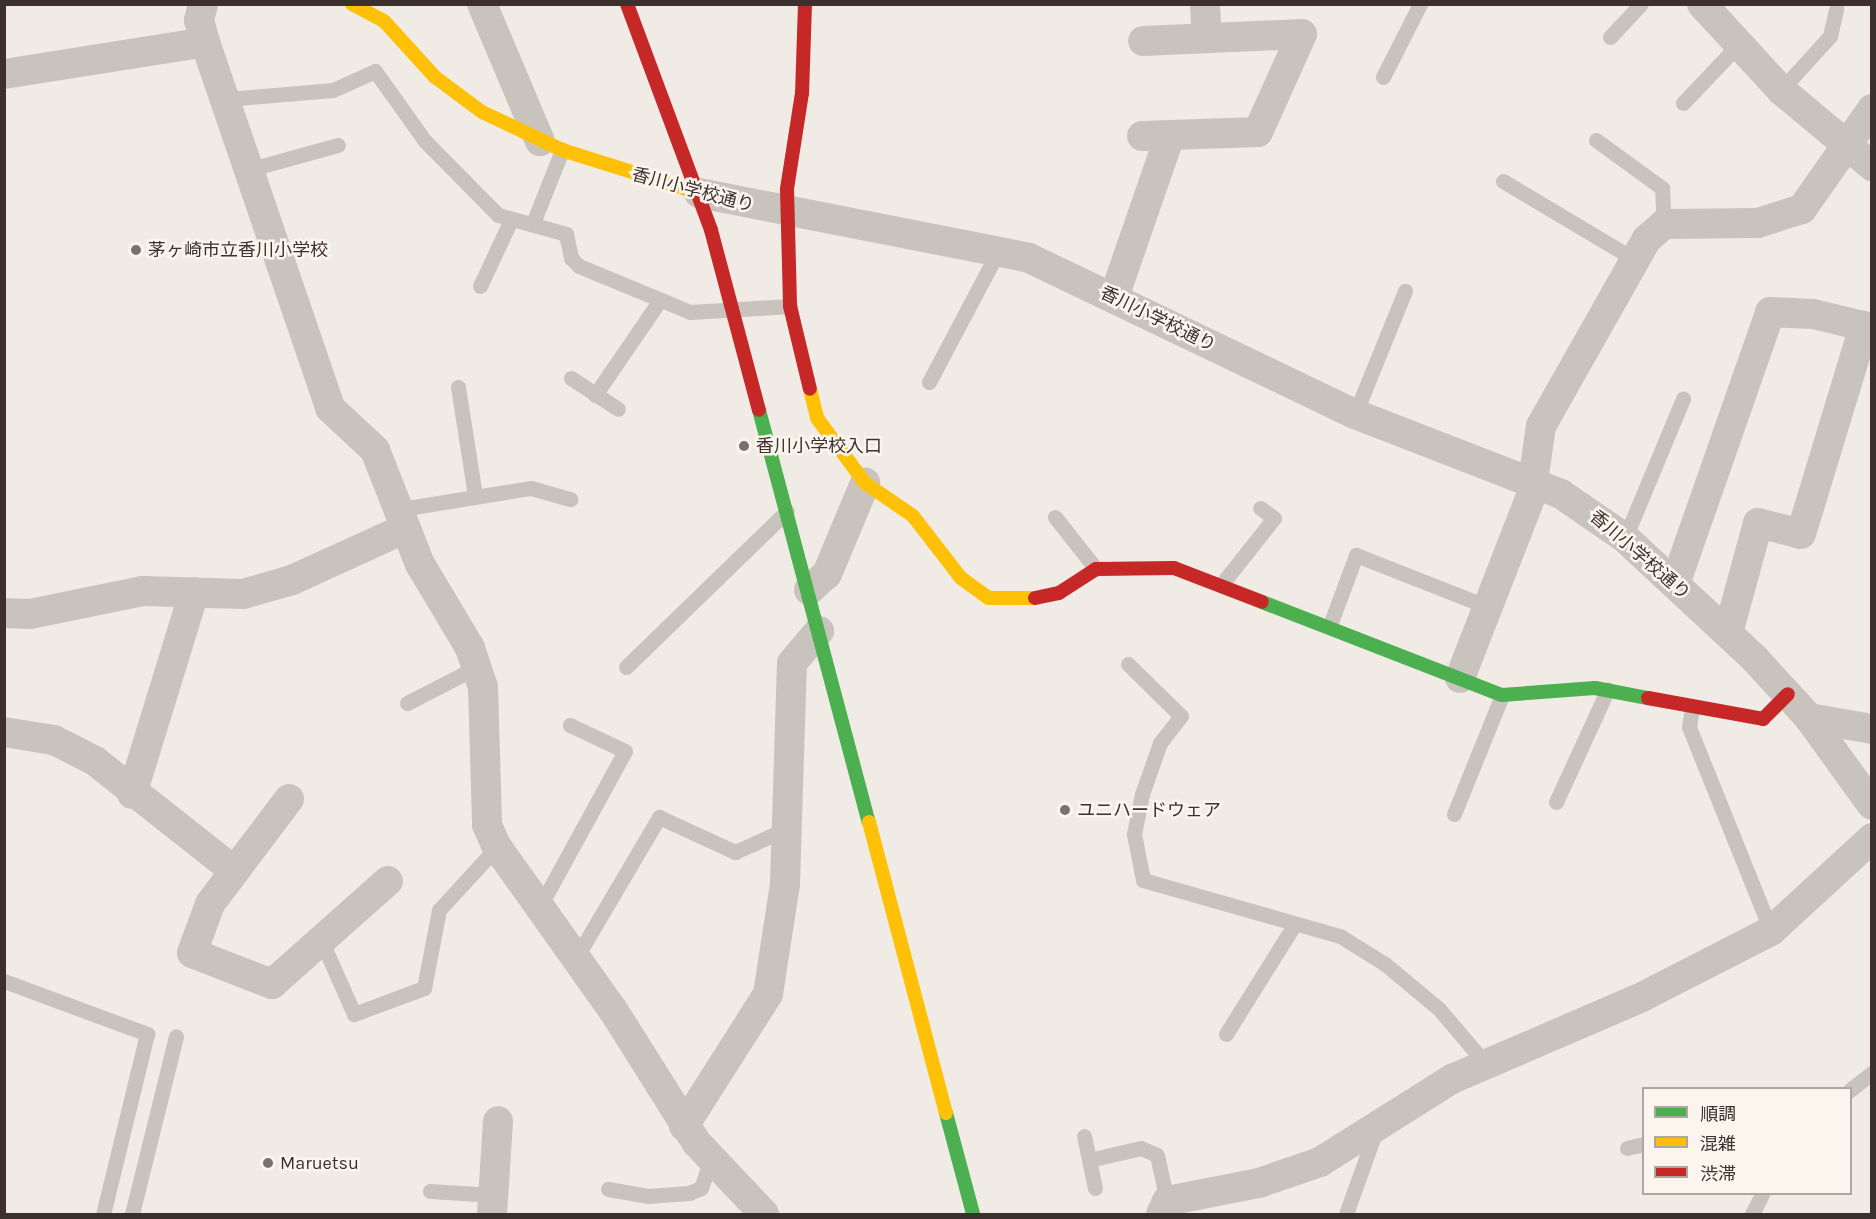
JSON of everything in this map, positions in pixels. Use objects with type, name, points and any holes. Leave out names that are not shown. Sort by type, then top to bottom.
[{"type":"street","points":[[203,4],[199,20],[205,42],[251,169],[330,408],[375,450],[403,518],[477,667],[483,687],[487,825],[497,847],[538,910],[576,958],[684,1126],[711,1159],[764,1215]]},
{"type":"street","points":[[482,4],[551,146]]},
{"type":"street","points":[[627,4],[699,194],[733,308],[973,1215]]},
{"type":"street","points":[[805,4],[802,93],[787,214],[790,306],[818,418],[865,483],[912,516],[961,578],[989,598],[1024,601],[1059,594],[1096,569],[1174,568],[1330,625],[1502,695],[1608,689],[1692,708],[1763,719],[1788,694]]},
{"type":"street","points":[[1205,4],[1207,38]]},
{"type":"street","points":[[1702,4],[1781,90],[1844,147],[1872,166]]},
{"type":"street","name":"香川小学校通り","points":[[360,6],[384,21],[435,77],[482,112],[551,146],[699,194],[787,214],[999,249],[1114,297],[1355,414],[1531,478],[1625,538],[1728,633],[1809,718],[1872,805]]},
{"type":"street","points":[[1114,297],[1156,135],[1258,132],[1302,34],[1143,41]]},
{"type":"street","points":[[4,74],[205,42]]},
{"type":"street","points":[[1460,678],[1531,496],[1531,478],[1541,426],[1634,259],[1664,224],[1758,223],[1802,210],[1872,109]]},
{"type":"street","points":[[1676,584],[1770,312],[1814,314],[1868,327],[1801,534],[1758,524],[1728,633]]},
{"type":"street","points":[[809,590],[827,574],[865,483]]},
{"type":"street","points":[[4,613],[30,614],[143,591],[243,594],[292,580],[403,518]]},
{"type":"street","points":[[132,794],[194,592]]},
{"type":"street","points":[[684,1126],[768,994],[785,884],[784,830],[792,663],[819,632]]},
{"type":"street","points":[[1809,718],[1872,729]]},
{"type":"street","points":[[4,732],[54,740],[94,761],[132,794],[233,870]]},
{"type":"street","points":[[289,799],[249,857],[233,870],[210,904],[192,953],[272,984],[388,881]]},
{"type":"street","points":[[1164,1208],[1259,1183],[1320,1162],[1378,1123],[1485,1063],[1642,997],[1771,932],[1872,838]]},
{"type":"street","points":[[492,1205],[498,1120]]},
{"type":"lane","points":[[1383,77],[1420,4]]},
{"type":"lane","points":[[1610,37],[1641,4]]},
{"type":"lane","points":[[1781,90],[1830,36],[1836,9]]},
{"type":"lane","points":[[1683,103],[1739,45]]},
{"type":"lane","points":[[227,99],[325,92],[375,71],[425,141],[510,222],[533,223],[566,234],[579,266],[690,312],[790,306]]},
{"type":"lane","points":[[1596,140],[1662,188],[1664,224]]},
{"type":"lane","points":[[251,169],[338,145]]},
{"type":"lane","points":[[533,223],[551,146]]},
{"type":"lane","points":[[1503,181],[1634,259]]},
{"type":"lane","points":[[480,286],[510,222]]},
{"type":"lane","points":[[929,382],[999,249]]},
{"type":"lane","points":[[1355,414],[1406,291]]},
{"type":"lane","points":[[596,395],[660,300]]},
{"type":"lane","points":[[571,378],[618,409]]},
{"type":"lane","points":[[458,387],[475,496]]},
{"type":"lane","points":[[1625,538],[1683,399]]},
{"type":"lane","points":[[403,518],[475,496],[531,488],[570,499]]},
{"type":"lane","points":[[1221,585],[1274,518],[1260,508]]},
{"type":"lane","points":[[626,667],[787,511]]},
{"type":"lane","points":[[1055,517],[1096,569]]},
{"type":"lane","points":[[1330,625],[1356,555],[1488,607]]},
{"type":"lane","points":[[1128,664],[1182,716],[1160,743],[1142,794],[1134,834],[1143,880],[1294,925],[1340,936],[1385,964],[1439,1009],[1485,1063]]},
{"type":"lane","points":[[407,703],[477,667]]},
{"type":"lane","points":[[1556,802],[1608,689]]},
{"type":"lane","points":[[1454,814],[1502,695]]},
{"type":"lane","points":[[1692,708],[1689,727],[1771,932]]},
{"type":"lane","points":[[538,910],[625,751],[570,725]]},
{"type":"lane","points":[[576,958],[659,817],[735,852],[784,830]]},
{"type":"lane","points":[[322,942],[354,1014],[424,988],[439,910],[497,847]]},
{"type":"lane","points":[[1226,1034],[1294,925]]},
{"type":"lane","points":[[4,981],[147,1034],[103,1215]]},
{"type":"lane","points":[[132,1215],[176,1036]]},
{"type":"lane","points":[[1852,1089],[1872,1073]]},
{"type":"lane","points":[[1346,1215],[1378,1123]]},
{"type":"lane","points":[[1084,1136],[1095,1188]]},
{"type":"lane","points":[[1627,1148],[1642,1144]]},
{"type":"lane","points":[[1089,1160],[1141,1148],[1157,1155],[1164,1208]]},
{"type":"lane","points":[[608,1189],[647,1196],[689,1193],[701,1188],[711,1159]]},
{"type":"lane","points":[[430,1191],[492,1205]]},
{"type":"lane","points":[[1752,1215],[1762,1195]]},
{"type":"traffic: fast","points":[[759,410],[869,822]]},
{"type":"traffic: fast","points":[[1262,602],[1502,695],[1595,688],[1648,698]]},
{"type":"traffic: fast","points":[[946,1113],[973,1214]]},
{"type":"traffic: slow","points":[[352,4],[384,21],[435,77],[482,112],[562,150],[699,193]]},
{"type":"traffic: slow","points":[[810,389],[817,418],[865,483],[913,516],[961,578],[989,598],[1035,598]]},
{"type":"traffic: slow","points":[[869,822],[946,1113]]},
{"type":"traffic: jam","points":[[627,4],[711,230],[759,410]]},
{"type":"traffic: jam","points":[[805,4],[802,93],[787,189],[790,306],[810,389]]},
{"type":"traffic: jam","points":[[1035,598],[1059,593],[1096,569],[1174,568],[1262,602]]},
{"type":"traffic: jam","points":[[1648,698],[1763,719],[1788,694]]},
{"type":"place","name":"茅ヶ崎市立香川小学校","points":[[136,250]]},
{"type":"place","name":"香川小学校入口","points":[[744,446]]},
{"type":"place","name":"ユニハードウェア","points":[[1065,810]]},
{"type":"place","name":"Maruetsu","points":[[268,1163]]}]
